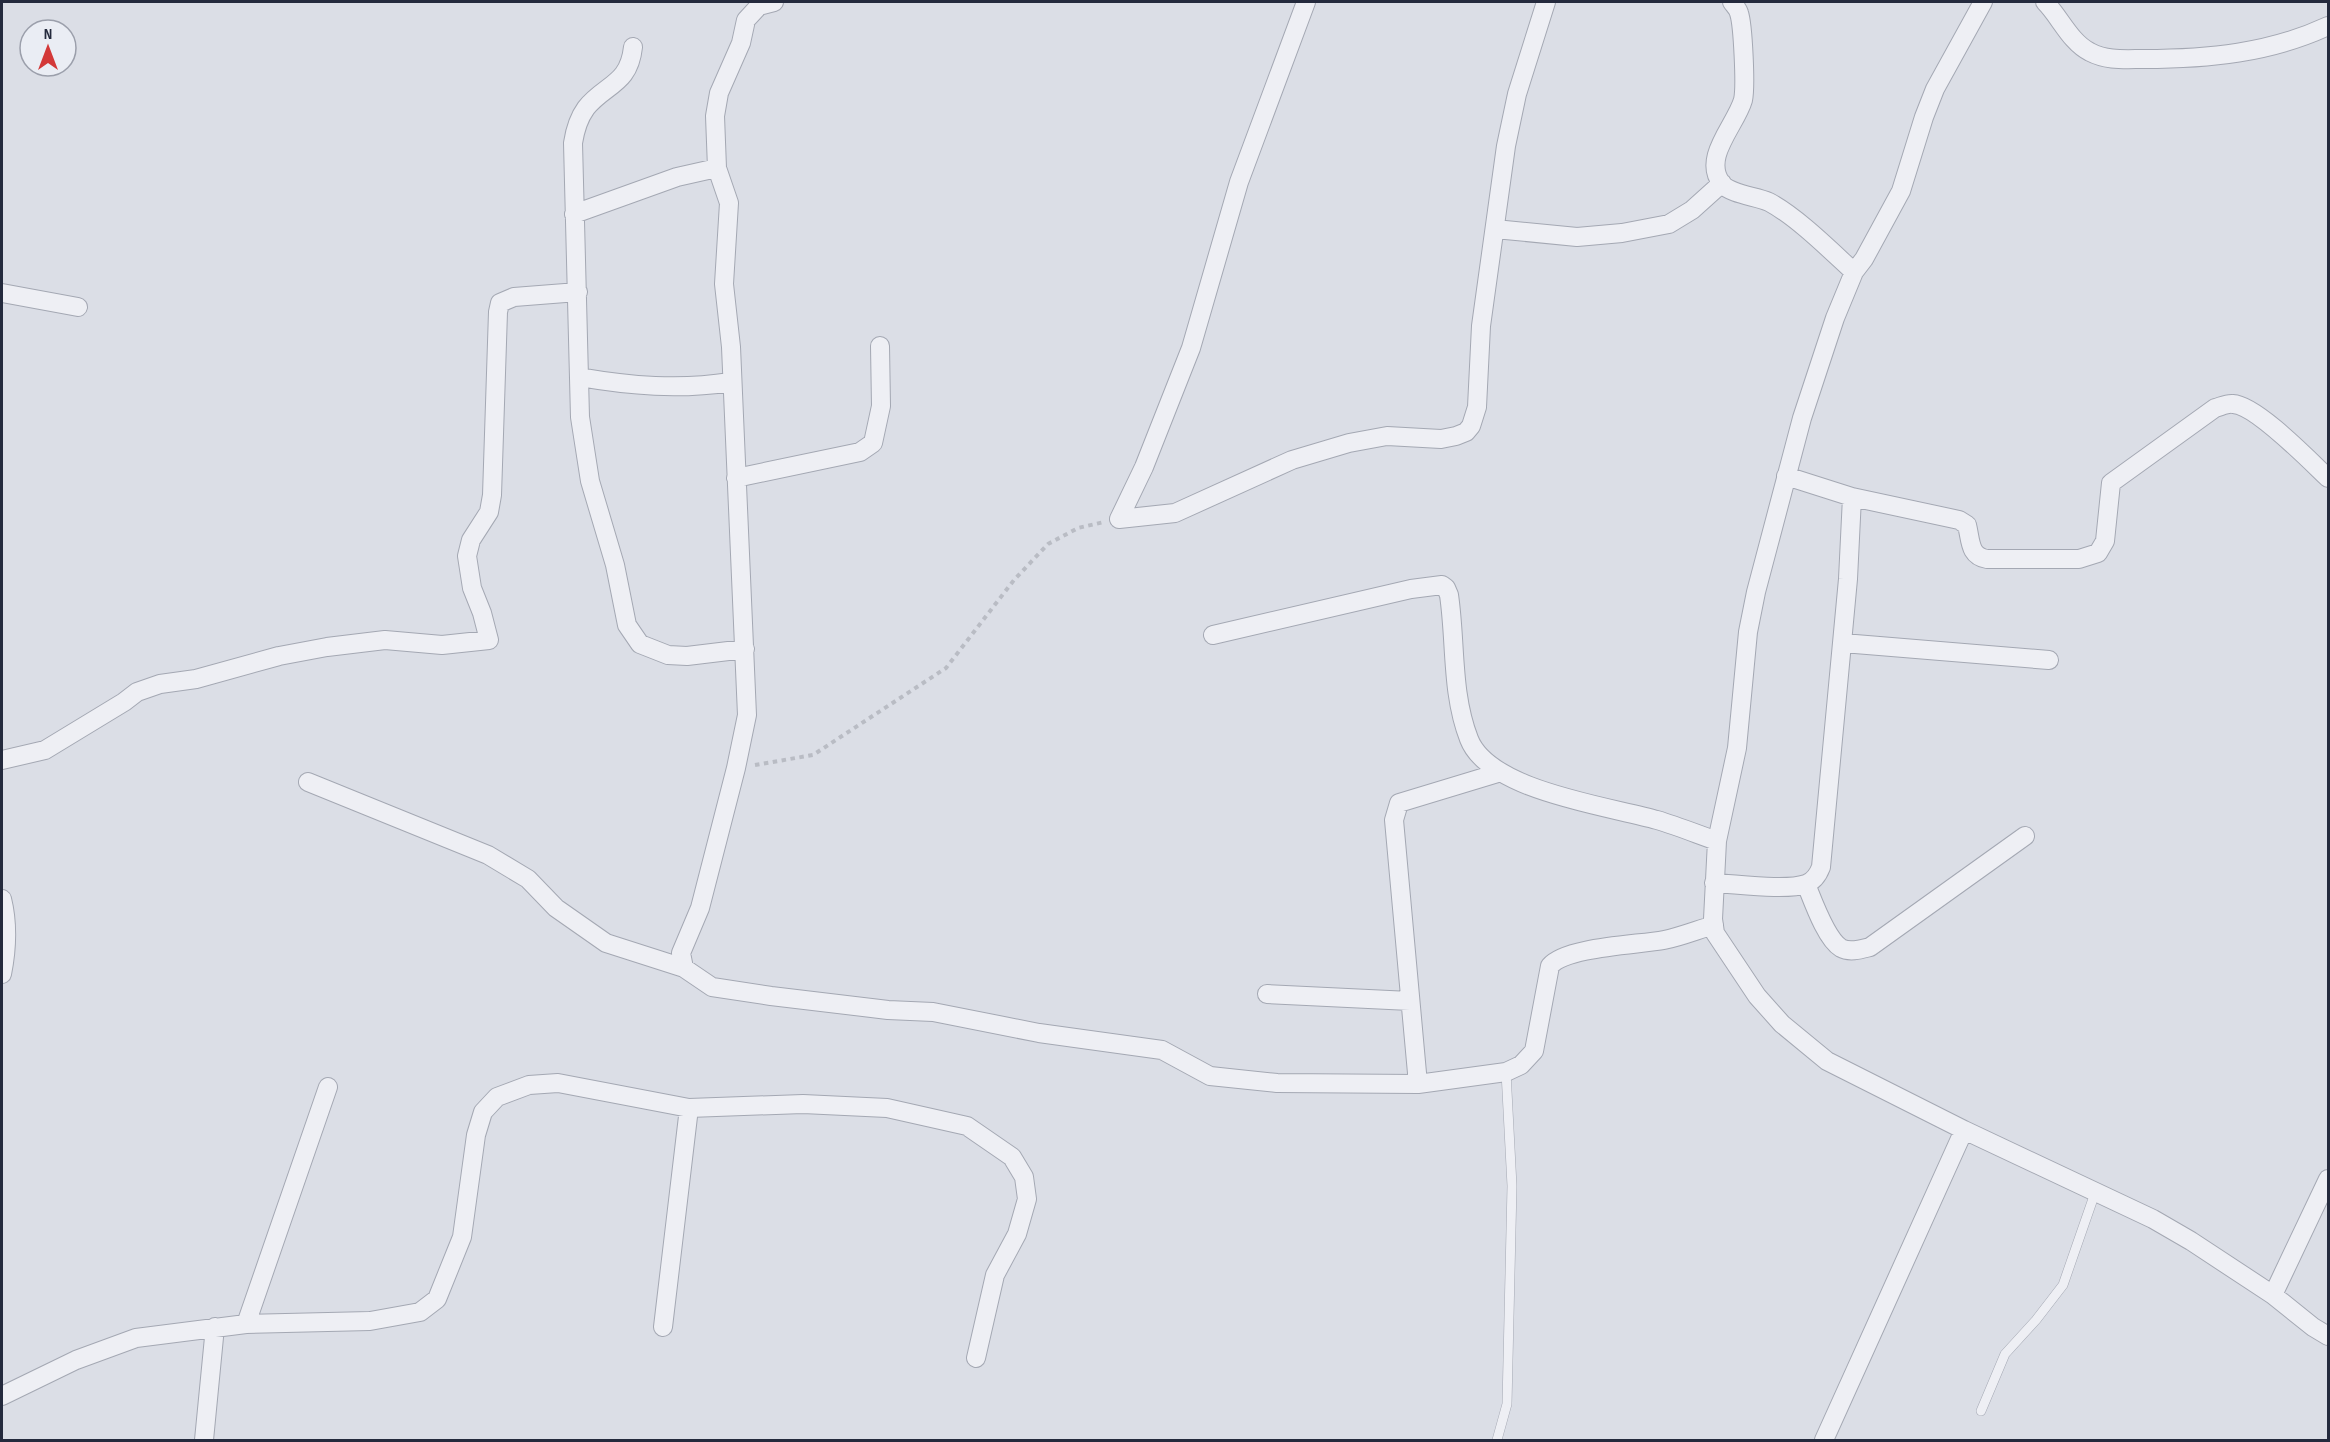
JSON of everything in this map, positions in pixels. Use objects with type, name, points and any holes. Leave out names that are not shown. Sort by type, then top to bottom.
[{"type":"street","points":[[684,968],[681,953],[700,908],[736,768],[747,715],[731,347],[724,284],[729,203],[717,168],[717,98],[741,43],[746,20],[759,6],[774,2]]},
{"type":"street","points":[[1119,519],[1144,467],[1191,348],[1239,182],[1306,2]]},
{"type":"street","points":[[1119,519],[1175,513],[1292,460],[1349,443],[1387,436],[1441,440],[1466,432],[1472,426],[1477,407],[1481,326],[1506,146],[1517,94],[1546,2]]},
{"type":"street","points":[[1732,2],[1740,14],[1744,97],[1739,112],[1716,154],[1722,183],[1729,188],[1771,203],[1817,238],[1854,272]]},
{"type":"street","points":[[1983,2],[1935,89],[1901,191],[1864,259],[1854,272],[1835,318],[1802,418],[1748,632],[1737,748],[1717,842],[1714,925],[1724,949],[1757,996],[1782,1024],[1838,1068],[2182,1235],[2273,1295],[2328,1336]]},
{"type":"street","points":[[2044,2],[2079,45],[2104,59],[2183,58],[2243,53],[2303,38],[2328,26]]},
{"type":"street","points":[[633,47],[632,62],[622,77],[587,107],[577,122],[573,143],[580,417],[590,481],[615,565],[627,626],[634,639],[649,649],[668,655],[687,656],[745,649]]},
{"type":"street","points":[[574,214],[677,177],[717,168]]},
{"type":"street","points":[[1496,229],[1578,237],[1622,233],[1669,224],[1692,210],[1722,183]]},
{"type":"street","points":[[2,760],[45,750],[137,692],[160,684],[196,679],[279,656],[337,646],[384,640],[442,645],[489,640],[472,588],[468,556],[471,540],[489,512],[492,495],[498,312],[501,303],[514,297],[578,292]]},
{"type":"street","points":[[2,293],[78,308]]},
{"type":"street","points":[[736,478],[860,452],[873,443],[881,406],[880,346]]},
{"type":"street","points":[[579,377],[667,388],[731,382]]},
{"type":"street","points":[[1786,476],[1852,497],[1959,520],[1967,525],[1973,553],[1978,558],[1987,560],[2067,559],[2098,553],[2105,541],[2111,483],[2215,408],[2232,404],[2246,408],[2271,426],[2328,478]]},
{"type":"street","points":[[1714,883],[1792,886],[1806,885],[1818,876],[1821,867],[1843,643],[1852,497]]},
{"type":"street","points":[[1213,635],[1411,589],[1442,585],[1449,594],[1455,672],[1469,741],[1480,757],[1498,772],[1524,785],[1658,820],[1717,842]]},
{"type":"street","points":[[1843,643],[2049,660]]},
{"type":"street","points":[[1418,1084],[1394,820],[1399,802],[1498,772]]},
{"type":"street","points":[[308,782],[488,855],[528,879],[556,908],[606,943],[684,968],[712,987],[888,1010],[933,1012],[1039,1032],[1162,1050],[1210,1076],[1277,1083],[1418,1084],[1506,1072],[1521,1065],[1534,1051],[1550,966],[1554,960],[1574,953],[1665,940],[1714,925]]},
{"type":"street","points":[[1806,885],[1826,930],[1841,948],[1854,950],[1870,947],[2025,836]]},
{"type":"street","points":[[2,899],[6,915],[6,945],[2,974]]},
{"type":"street","points":[[1267,994],[1410,1001]]},
{"type":"street","points":[[2,1396],[76,1360],[136,1338],[246,1324],[370,1321],[420,1312],[437,1299],[462,1237],[476,1135],[483,1112],[497,1097],[529,1085],[558,1083],[689,1108],[803,1104],[887,1108],[967,1126],[1012,1157],[1024,1177],[1027,1199],[1017,1234],[995,1275],[976,1358]]},
{"type":"street","points":[[246,1324],[328,1087]]},
{"type":"street","points":[[663,1327],[689,1108]]},
{"type":"street","points":[[1824,1440],[1964,1130]]},
{"type":"street","points":[[2273,1295],[2328,1179]]},
{"type":"street","points":[[204,1440],[215,1327]]},
{"type":"lane","points":[[1497,1440],[1507,1404],[1508,1380],[1512,1186],[1506,1072]]},
{"type":"lane","points":[[1981,1411],[2005,1354],[2036,1320],[2063,1285],[2096,1193]]},
{"type":"path","points":[[736,768],[813,755],[840,739],[946,668],[1014,580],[1048,544],[1078,528],[1119,519]]}]
